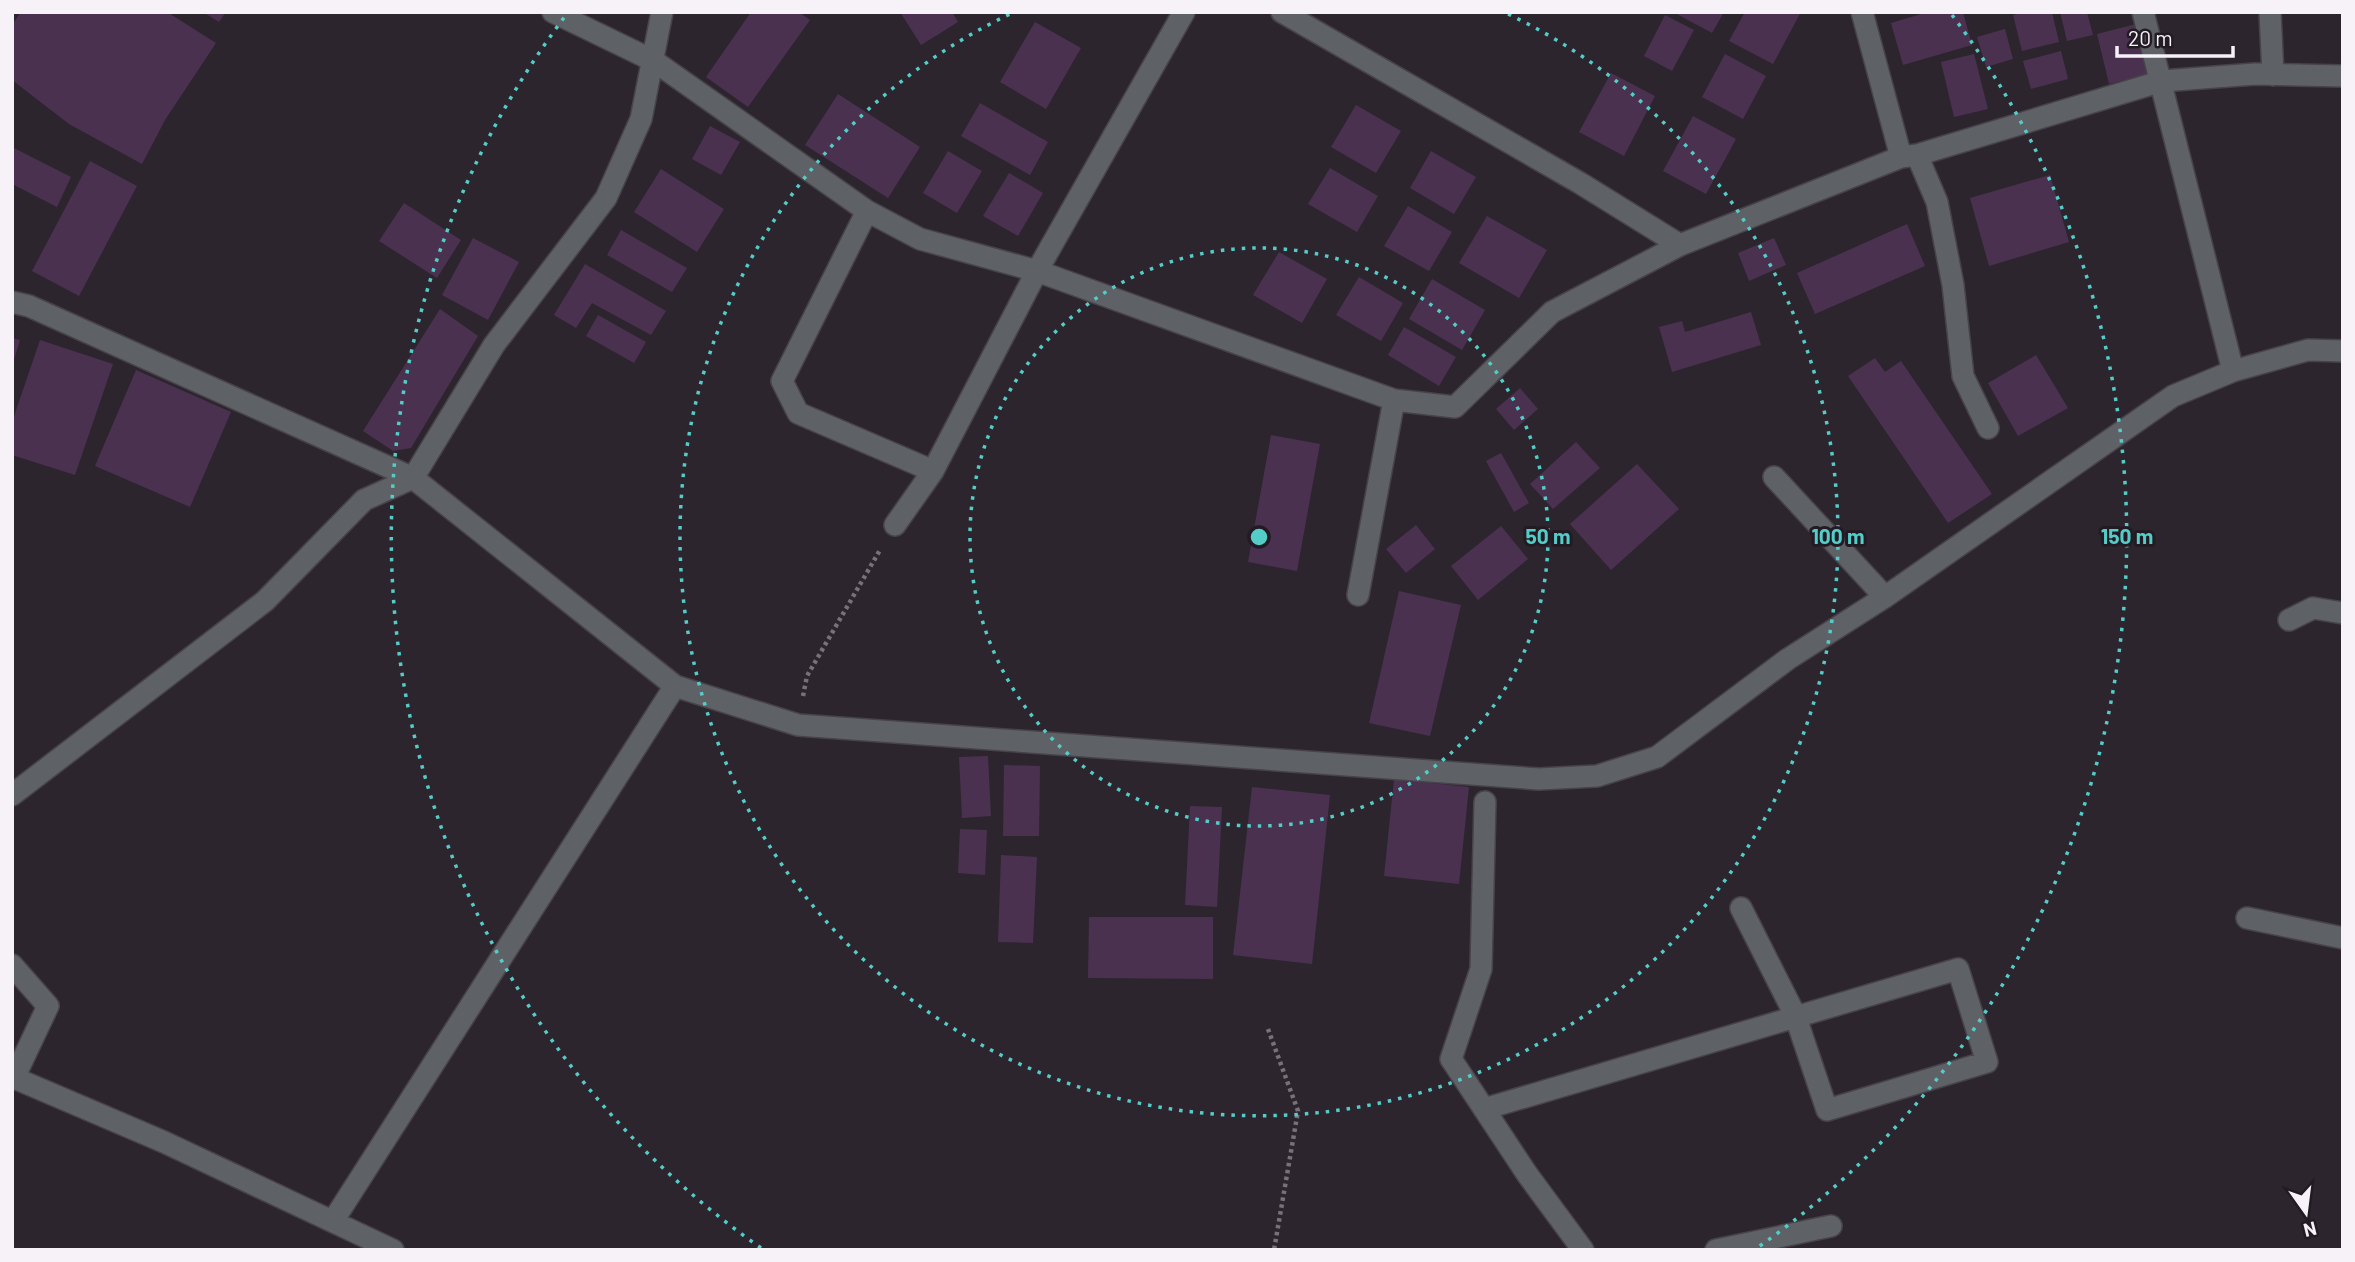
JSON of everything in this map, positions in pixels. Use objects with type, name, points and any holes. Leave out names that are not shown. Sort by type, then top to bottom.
[{"type":"street","points":[[553,12],[654,61],[867,211],[920,239],[1037,271],[1394,400],[1455,407],[1552,312],[1680,245],[1909,156],[2162,81],[2273,75],[2343,76]]},
{"type":"street","points":[[12,795],[265,601],[364,500],[413,478],[494,345],[606,198],[641,120],[662,12]]},
{"type":"street","points":[[895,525],[933,471],[1037,271],[1184,12]]},
{"type":"street","points":[[1282,12],[1580,183],[1680,245]]},
{"type":"street","points":[[1862,12],[1909,156],[1937,202],[1953,285],[1963,376],[1988,428]]},
{"type":"street","points":[[2143,12],[2233,371]]},
{"type":"street","points":[[2270,12],[2273,75]]},
{"type":"street","points":[[867,211],[782,381],[798,413],[933,471]]},
{"type":"street","points":[[12,302],[29,306],[413,478],[675,686],[798,726],[1539,779],[1597,776],[1657,757],[1788,659],[1885,597],[2173,396],[2233,371],[2308,350],[2343,351]]},
{"type":"street","points":[[1358,595],[1394,400]]},
{"type":"street","points":[[1774,477],[1885,597]]},
{"type":"street","points":[[2289,620],[2313,608],[2343,613]]},
{"type":"street","points":[[333,1221],[675,686]]},
{"type":"street","points":[[1485,802],[1481,969],[1451,1059],[1583,1250]]},
{"type":"street","points":[[1484,1109],[1795,1015],[1958,969],[1987,1062],[1827,1110],[1795,1015],[1741,908]]},
{"type":"street","points":[[2247,918],[2343,938]]},
{"type":"street","points":[[12,965],[48,1006],[13,1077],[164,1142],[393,1250]]},
{"type":"street","points":[[1716,1250],[1831,1226]]},
{"type":"path","points":[[798,726],[807,676],[895,525]]},
{"type":"path","points":[[1268,1029],[1298,1111],[1274,1250]]},
{"type":"building","points":[[21,12],[167,12],[216,43],[165,120],[142,164],[69,124],[12,80],[12,25]]},
{"type":"building","points":[[203,12],[226,12],[219,22]]},
{"type":"building","points":[[751,12],[799,12],[810,20],[748,107],[706,77]]},
{"type":"building","points":[[900,12],[952,12],[958,22],[921,45]]},
{"type":"building","points":[[1673,12],[1724,12],[1712,33]]},
{"type":"building","points":[[1745,12],[1801,12],[1773,64],[1729,41]]},
{"type":"building","points":[[1928,12],[1963,12],[1972,45],[1903,65],[1891,23]]},
{"type":"building","points":[[2024,12],[2052,12],[2059,42],[2022,51],[2013,15]]},
{"type":"building","points":[[2060,12],[2087,12],[2093,35],[2067,41]]},
{"type":"building","points":[[1665,15],[1694,30],[1672,71],[1644,56]]},
{"type":"building","points":[[1035,22],[1081,48],[1046,109],[1000,82]]},
{"type":"building","points":[[2140,23],[2152,73],[2109,84],[2097,34]]},
{"type":"building","points":[[2005,29],[2013,59],[1986,67],[1977,37]]},
{"type":"building","points":[[2061,51],[2068,79],[2031,89],[2023,61]]},
{"type":"building","points":[[1725,54],[1766,76],[1743,119],[1702,97]]},
{"type":"building","points":[[1974,54],[1988,109],[1954,117],[1941,62]]},
{"type":"building","points":[[1611,73],[1655,96],[1624,156],[1579,132]]},
{"type":"building","points":[[838,94],[920,147],[888,198],[805,145]]},
{"type":"building","points":[[980,103],[1048,142],[1030,175],[961,136]]},
{"type":"building","points":[[1356,105],[1401,131],[1376,173],[1331,147]]},
{"type":"building","points":[[1693,116],[1736,139],[1706,194],[1663,171]]},
{"type":"building","points":[[710,126],[740,142],[721,175],[692,159]]},
{"type":"building","points":[[12,147],[71,177],[57,207],[12,184]]},
{"type":"building","points":[[948,151],[982,171],[957,213],[923,193]]},
{"type":"building","points":[[1431,151],[1476,177],[1454,214],[1410,188]]},
{"type":"building","points":[[90,161],[137,186],[79,296],[32,271]]},
{"type":"building","points":[[1330,168],[1378,196],[1357,232],[1308,204]]},
{"type":"building","points":[[661,169],[724,209],[697,252],[634,212]]},
{"type":"building","points":[[1009,173],[1043,193],[1018,236],[983,216]]},
{"type":"building","points":[[2050,175],[2069,242],[1989,266],[1970,198]]},
{"type":"building","points":[[404,203],[461,240],[437,278],[379,241]]},
{"type":"building","points":[[1408,206],[1452,232],[1429,271],[1384,246]]},
{"type":"building","points":[[1487,216],[1547,250],[1519,298],[1459,263]]},
{"type":"building","points":[[1907,224],[1925,266],[1815,314],[1797,273]]},
{"type":"building","points":[[621,230],[687,268],[672,292],[607,255]]},
{"type":"building","points":[[473,238],[519,262],[488,320],[442,295]]},
{"type":"building","points":[[1774,238],[1786,265],[1749,281],[1738,253]]},
{"type":"building","points":[[1279,252],[1327,279],[1302,323],[1253,295]]},
{"type":"building","points":[[585,264],[666,311],[651,335],[592,303],[576,328],[554,315]]},
{"type":"building","points":[[1359,277],[1403,303],[1381,341],[1336,315]]},
{"type":"building","points":[[1432,279],[1485,310],[1462,350],[1409,319]]},
{"type":"building","points":[[440,309],[478,336],[411,448],[393,451],[363,431]]},
{"type":"building","points":[[1751,312],[1761,345],[1672,372],[1659,327],[1682,321],[1685,332]]},
{"type":"building","points":[[598,315],[646,342],[634,363],[586,336]]},
{"type":"building","points":[[1404,327],[1456,357],[1439,386],[1388,355]]},
{"type":"building","points":[[12,338],[20,340],[13,363],[12,363]]},
{"type":"building","points":[[40,340],[113,364],[75,475],[12,455],[12,422]]},
{"type":"building","points":[[2036,355],[2068,408],[2018,436],[1988,383]]},
{"type":"building","points":[[1875,358],[1885,372],[1901,361],[1992,494],[1948,523],[1848,376]]},
{"type":"building","points":[[136,370],[231,412],[190,507],[95,466]]},
{"type":"building","points":[[1520,388],[1538,409],[1514,430],[1496,409]]},
{"type":"building","points":[[1271,435],[1320,444],[1297,571],[1248,562]]},
{"type":"building","points":[[1576,442],[1600,468],[1553,509],[1530,484]]},
{"type":"building","points":[[1501,453],[1529,503],[1514,512],[1486,461]]},
{"type":"building","points":[[1637,464],[1679,509],[1611,570],[1570,524]]},
{"type":"building","points":[[1416,525],[1435,549],[1406,573],[1386,549]]},
{"type":"building","points":[[1501,526],[1528,559],[1478,600],[1451,566]]},
{"type":"building","points":[[1399,591],[1461,605],[1430,736],[1369,723]]},
{"type":"building","points":[[988,756],[991,816],[962,818],[959,757]]},
{"type":"building","points":[[1004,765],[1040,766],[1039,836],[1003,836]]},
{"type":"building","points":[[1394,779],[1469,787],[1459,884],[1384,876]]},
{"type":"building","points":[[1252,787],[1330,795],[1312,964],[1233,955]]},
{"type":"building","points":[[1190,806],[1222,807],[1217,907],[1185,905]]},
{"type":"building","points":[[960,829],[987,830],[985,875],[958,873]]},
{"type":"building","points":[[1001,855],[1037,857],[1033,943],[998,942]]},
{"type":"building","points":[[1089,917],[1213,917],[1213,979],[1088,978]]}]
